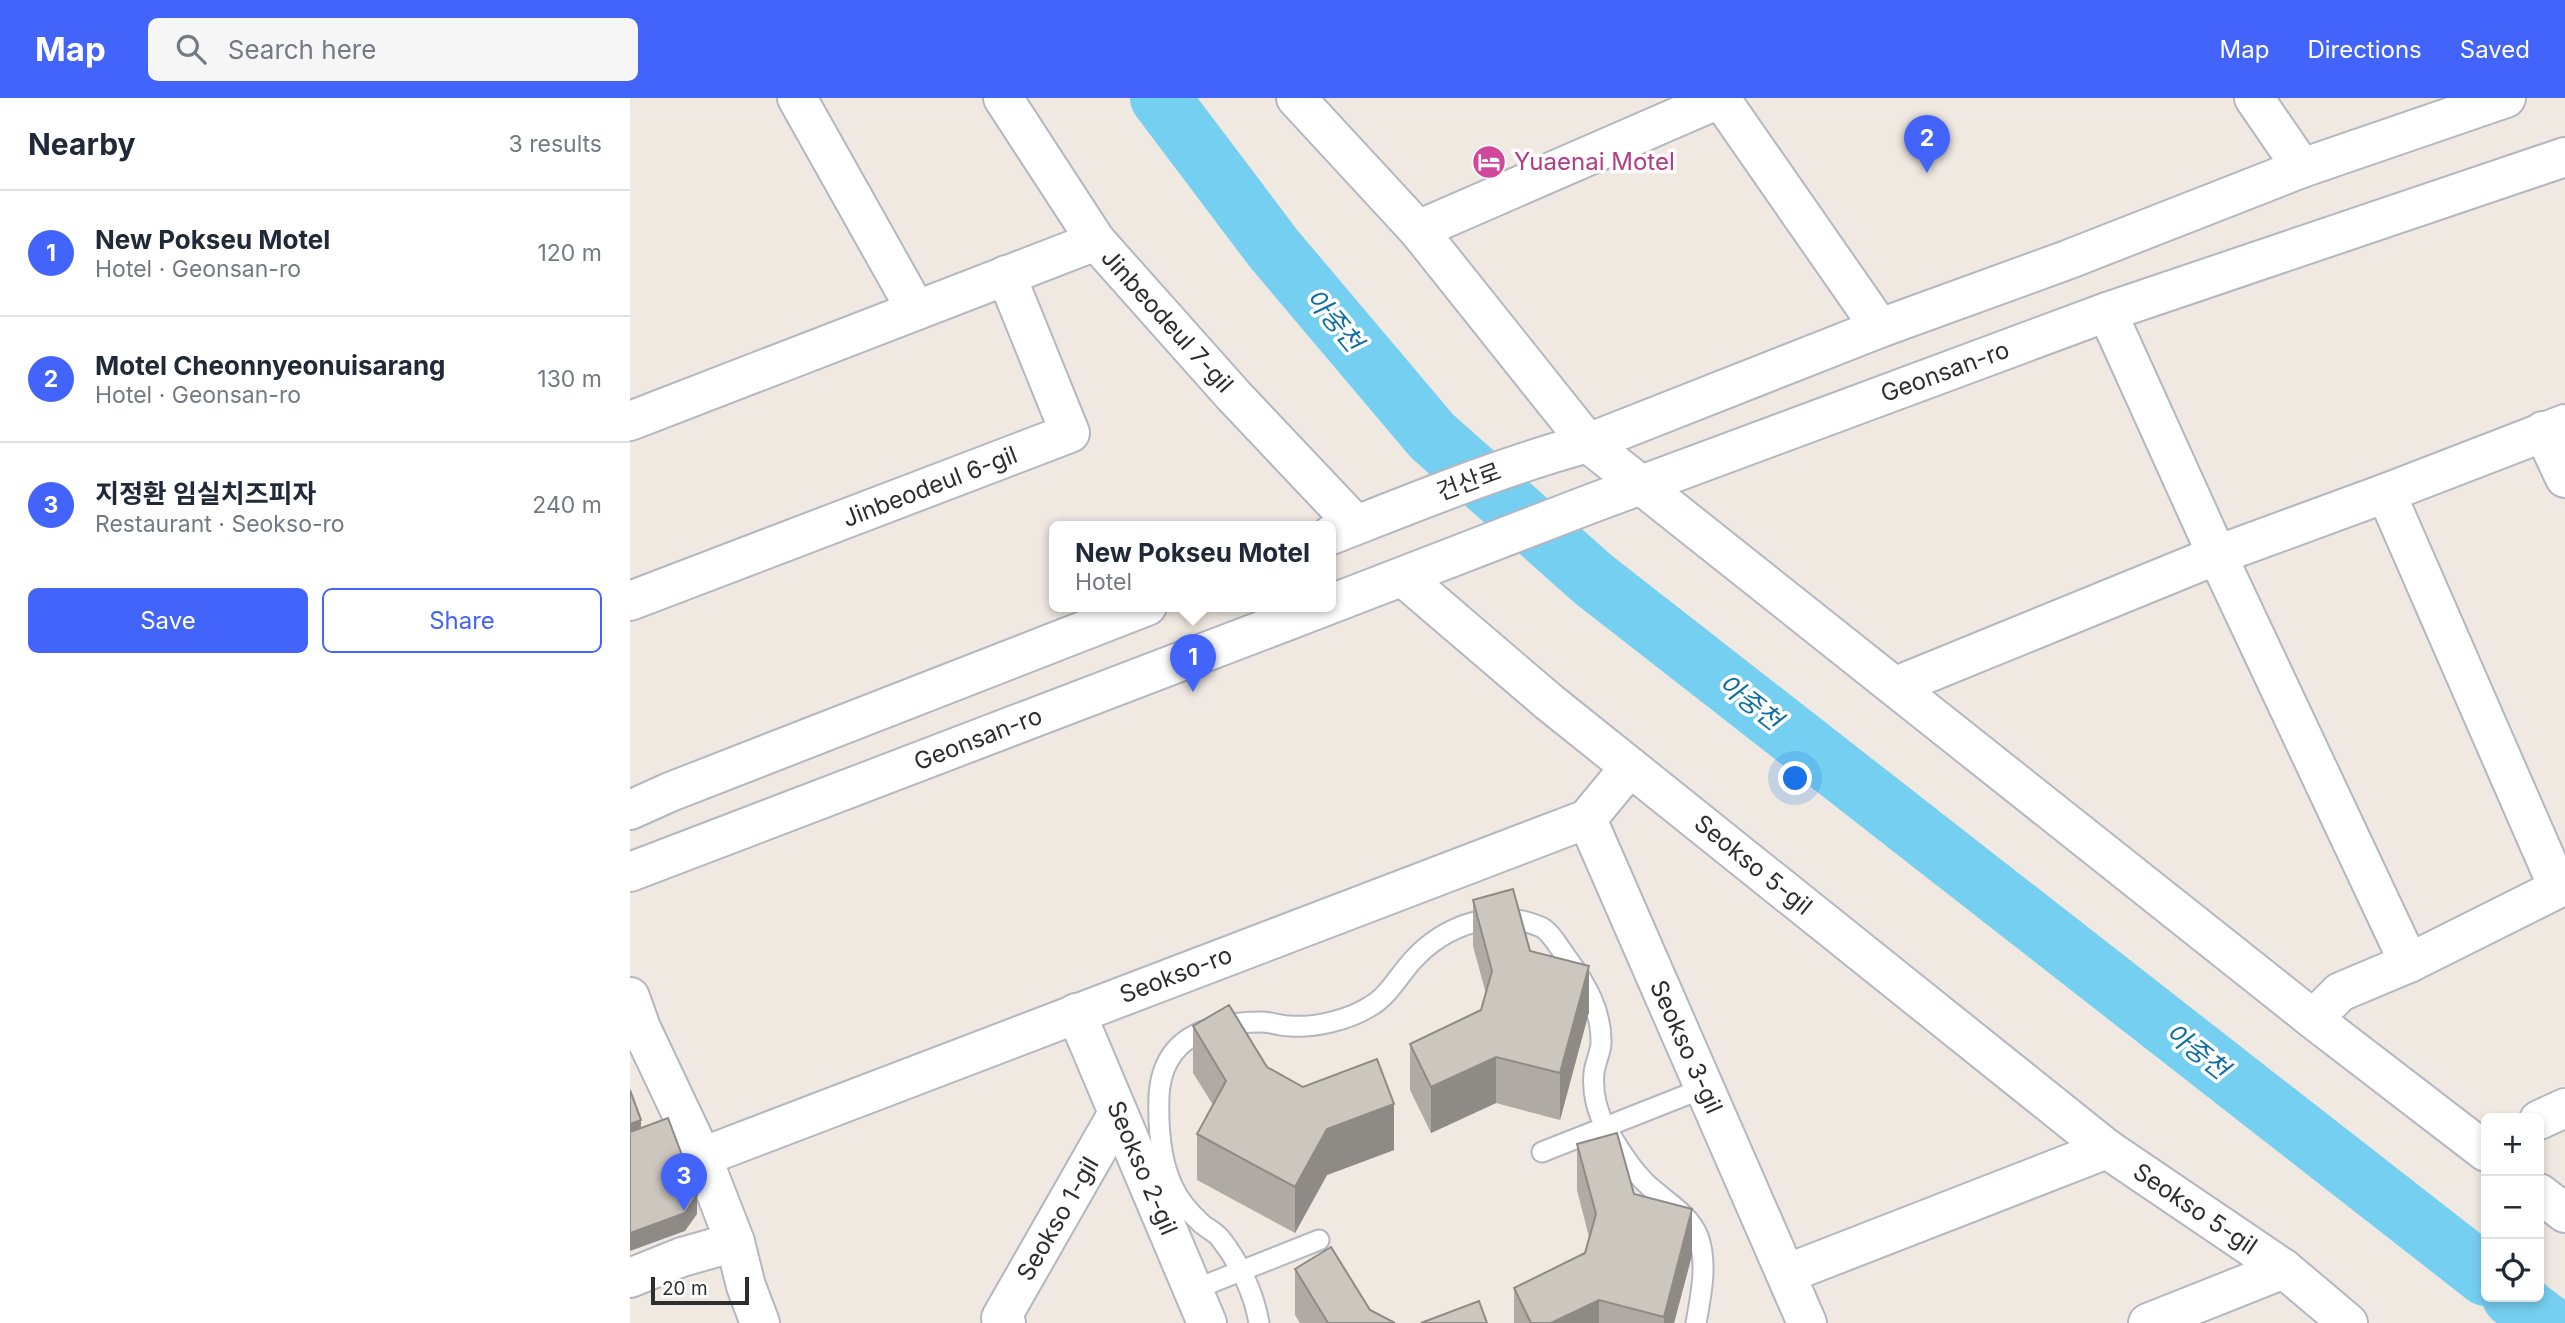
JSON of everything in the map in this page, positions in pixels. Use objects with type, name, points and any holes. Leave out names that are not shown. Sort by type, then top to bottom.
[{"type":"street","points":[[797,98],[916,310]]},
{"type":"street","name":"Jinbeodeul 7-gil","points":[[1003,98],[1096,241],[1234,396],[1357,524]]},
{"type":"street","points":[[1296,98],[1418,230],[1571,447],[1642,486],[2313,1019],[2481,1148]]},
{"type":"street","points":[[1418,230],[1721,98],[1880,328]]},
{"type":"street","points":[[2254,98],[2302,168]]},
{"type":"street","points":[[1571,447],[1880,328],[2067,260],[2302,168],[2505,98]]},
{"type":"street","name":"Geonsan-ro","points":[[1336,602],[1590,504],[2107,312],[2565,156]]},
{"type":"street","points":[[630,421],[1096,241]]},
{"type":"street","name":"Jinbeodeul 6-gil","points":[[630,601],[1070,433],[1006,275]]},
{"type":"street","points":[[2107,312],[2217,555],[2409,963]]},
{"type":"street","points":[[1896,686],[2217,555],[2554,428],[2565,478]]},
{"type":"street","name":"건산로","points":[[1357,524],[1571,447]]},
{"type":"street","points":[[2313,1019],[2340,992],[2409,963],[2562,886],[2386,493]]},
{"type":"street","name":"Seokso 5-gil","points":[[1412,573],[1549,702],[2107,1149],[2284,1269],[2348,1323]]},
{"type":"street","points":[[630,810],[1132,612]]},
{"type":"street","name":"Geonsan-ro","points":[[630,872],[1310,612]]},
{"type":"street","points":[[1587,819],[1630,766]]},
{"type":"street","name":"Seokso-ro","points":[[702,1157],[1587,819]]},
{"type":"street","name":"Seokso 3-gil","points":[[1587,819],[1807,1323]]},
{"type":"street","name":"Seokso 2-gil","points":[[1076,1013],[1200,1307]]},
{"type":"street","points":[[634,1019],[702,1157],[735,1242],[746,1286],[760,1323]]},
{"type":"street","points":[[2544,1118],[2565,1108]]},
{"type":"street","name":"Seokso 1-gil","points":[[1006,1323],[1001,1318],[1118,1113]]},
{"type":"street","name":"Seokso 5-gil","points":[[1786,1274],[2107,1149]]},
{"type":"street","points":[[2544,1197],[2565,1213]]},
{"type":"street","points":[[630,1278],[682,1257],[735,1242]]},
{"type":"street","name":"Seokso 5-gil","points":[[2148,1323],[2284,1269]]},
{"type":"lane","points":[[1259,1323],[1255,1301],[1219,1237],[1193,1215],[1173,1187],[1165,1163],[1160,1130],[1159,1093],[1165,1067],[1183,1041],[1214,1026],[1262,1022],[1291,1027],[1318,1024],[1370,1007],[1430,943],[1453,928],[1478,920],[1513,919],[1544,928],[1585,982],[1596,1010],[1601,1045],[1594,1073],[1594,1096],[1605,1127],[1648,1185],[1672,1203],[1697,1233],[1703,1256],[1702,1293],[1696,1323]]},
{"type":"lane","points":[[1542,1152],[1704,1088]]},
{"type":"lane","points":[[1200,1307],[1240,1271],[1319,1240]]},
{"type":"building","points":[[1513,889],[1530,951],[1589,966],[1560,1073],[1496,1057],[1431,1087],[1410,1044],[1481,1010],[1492,971],[1473,900]]},
{"type":"building","points":[[1229,1005],[1267,1067],[1303,1087],[1377,1059],[1394,1104],[1327,1129],[1295,1187],[1197,1134],[1226,1081],[1193,1026]]},
{"type":"building","points":[[630,1090],[641,1120],[630,1124]]},
{"type":"building","points":[[668,1118],[697,1195],[685,1213],[630,1233],[630,1132]]},
{"type":"building","points":[[1617,1133],[1634,1194],[1692,1209],[1664,1317],[1599,1300],[1551,1323],[1531,1323],[1514,1288],[1585,1253],[1596,1214],[1577,1144]]},
{"type":"building","points":[[1331,1247],[1370,1310],[1395,1323],[1328,1323],[1295,1269]]},
{"type":"building","points":[[1479,1301],[1487,1323],[1421,1323]]},
{"type":"waterway","name":"아중천","points":[[1160,98],[1274,249],[1432,436],[1593,579],[2481,1272]]},
{"type":"waterway","name":"아중천","points":[[2519,1302],[2546,1323]]},
{"type":"place","name":"Yuaenai Motel","points":[[1489,162]]},
{"type":"place","name":"Motel Cheonnyeonuisarang","points":[[1927,173]]},
{"type":"place","name":"New Pokseu Motel","points":[[1193,692]]},
{"type":"place","name":"지정환 임실치즈피자","points":[[684,1211]]}]
